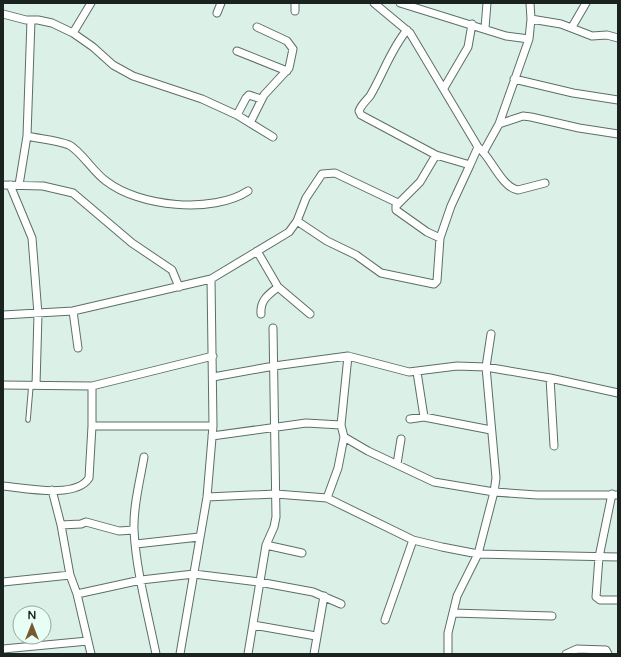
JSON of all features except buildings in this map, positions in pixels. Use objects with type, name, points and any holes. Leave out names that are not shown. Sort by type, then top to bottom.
[{"type":"street","points":[[73,33],[91,3]]},
{"type":"street","points":[[217,13],[220,3]]},
{"type":"street","points":[[295,3],[295,11]]},
{"type":"street","points":[[374,3],[407,30],[481,149],[500,176],[513,190],[546,183]]},
{"type":"street","points":[[400,3],[485,28],[506,36],[529,39]]},
{"type":"street","points":[[485,28],[487,3]]},
{"type":"street","points":[[297,222],[356,255],[381,273],[434,284],[437,281],[440,238],[451,206],[470,165],[499,124],[529,39],[531,18],[530,3]]},
{"type":"street","points":[[572,28],[586,3]]},
{"type":"street","points":[[3,14],[52,23],[73,33],[93,46],[113,65],[133,76],[202,99],[237,115],[273,137]]},
{"type":"street","points":[[531,18],[561,24],[592,36],[607,35],[618,38]]},
{"type":"street","points":[[19,185],[27,136],[31,20]]},
{"type":"street","points":[[444,88],[468,47],[472,24]]},
{"type":"street","points":[[250,123],[261,99],[287,71],[294,49],[292,45],[257,28]]},
{"type":"street","points":[[407,30],[369,98],[360,106],[359,111],[361,115],[436,155],[470,165]]},
{"type":"street","points":[[236,51],[287,71]]},
{"type":"street","points":[[514,79],[573,93],[618,100]]},
{"type":"street","points":[[237,115],[249,95],[261,99]]},
{"type":"street","points":[[499,124],[523,116],[579,128],[618,134]]},
{"type":"street","points":[[27,136],[69,145],[107,182],[129,194],[150,201],[195,205],[227,201],[238,198],[248,191]]},
{"type":"street","points":[[436,155],[420,182],[398,203],[396,210],[428,232],[440,238]]},
{"type":"street","points":[[3,314],[38,314],[73,311],[211,279],[289,232],[297,222],[306,198],[322,174],[335,173],[398,203]]},
{"type":"street","points":[[34,385],[38,314],[32,238],[7,185],[43,186],[73,193],[132,243],[172,270],[178,287]]},
{"type":"street","points":[[257,251],[278,287],[310,314]]},
{"type":"street","points":[[180,654],[207,497],[213,426],[211,279]]},
{"type":"street","points":[[261,314],[262,304],[265,298],[278,287]]},
{"type":"street","points":[[73,311],[78,348]]},
{"type":"street","points":[[248,654],[266,545],[274,527],[276,517],[276,427],[273,328]]},
{"type":"street","points":[[448,654],[448,633],[457,596],[478,554],[494,492],[496,478],[486,367],[491,334]]},
{"type":"street","points":[[3,385],[92,386],[213,356]]},
{"type":"street","points":[[213,377],[274,366],[348,356],[404,371],[417,372],[457,366],[486,367],[550,378],[618,393]]},
{"type":"street","points":[[327,498],[338,468],[344,437],[341,425],[348,356]]},
{"type":"street","points":[[417,372],[424,417]]},
{"type":"street","points":[[550,378],[554,446]]},
{"type":"street","points":[[3,486],[52,490],[75,489],[86,482],[89,478],[92,426],[92,386]]},
{"type":"street","points":[[410,419],[424,417],[491,430]]},
{"type":"street","points":[[212,436],[306,423],[341,425]]},
{"type":"street","points":[[92,426],[213,426]]},
{"type":"street","points":[[344,437],[368,451],[434,482],[494,492],[537,496],[615,495],[599,557],[596,597],[600,600],[618,600]]},
{"type":"street","points":[[397,464],[401,439]]},
{"type":"street","points":[[144,457],[135,507],[134,530],[141,580],[156,654]]},
{"type":"street","points":[[52,490],[61,524],[70,575],[77,594],[91,654]]},
{"type":"street","points":[[207,497],[276,494],[327,498],[413,540],[478,554],[618,557]]},
{"type":"street","points":[[61,524],[81,524],[86,522],[120,531],[134,530]]},
{"type":"street","points":[[136,544],[199,537]]},
{"type":"street","points":[[385,620],[413,540]]},
{"type":"street","points":[[266,545],[302,553]]},
{"type":"street","points":[[77,594],[141,580],[194,574],[259,582],[313,592],[341,604]]},
{"type":"street","points":[[3,581],[70,575]]},
{"type":"street","points":[[314,654],[324,596]]},
{"type":"street","points":[[453,613],[552,616]]},
{"type":"street","points":[[253,625],[316,636]]},
{"type":"street","points":[[3,649],[88,641]]},
{"type":"street","points":[[566,654],[577,649],[606,650],[608,654]]},
{"type":"lane","points":[[28,420],[34,385]]}]
